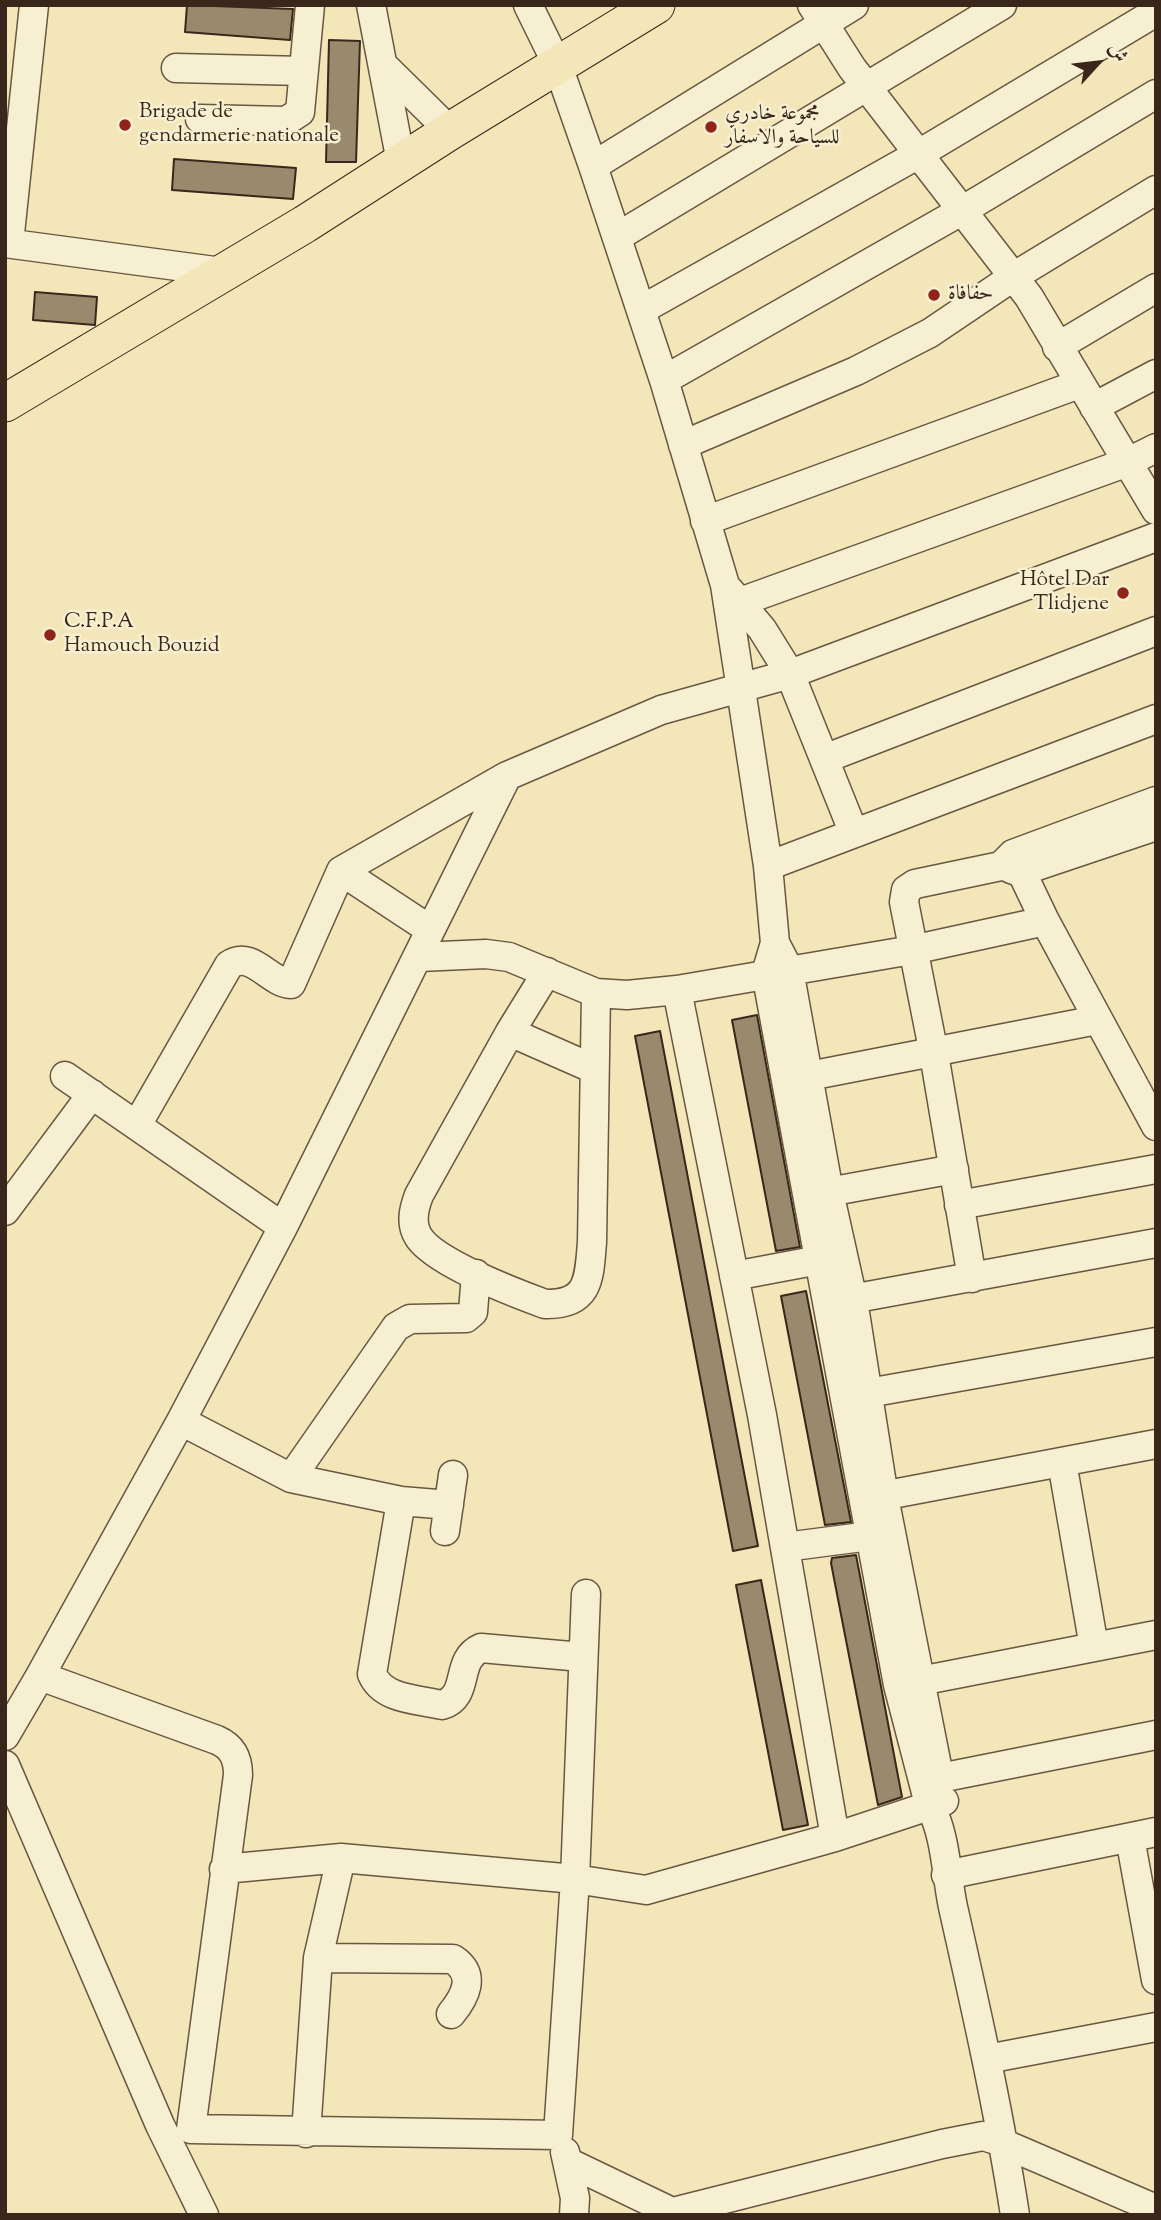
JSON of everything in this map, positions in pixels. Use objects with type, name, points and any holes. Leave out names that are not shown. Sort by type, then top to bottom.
[{"type":"main road","points":[[5,403],[305,224],[450,131],[656,5]]},
{"type":"street","points":[[34,5],[15,83],[7,243],[222,272]]},
{"type":"street","points":[[200,119],[286,121],[300,113],[310,5]]},
{"type":"street","points":[[372,5],[401,162]]},
{"type":"street","points":[[528,5],[558,66],[593,166],[664,380],[705,521],[732,594],[742,686],[768,866],[778,972],[840,1301],[873,1498],[920,1681],[946,1875],[987,2059],[1015,2214]]},
{"type":"street","points":[[593,166],[817,15],[855,5]]},
{"type":"street","points":[[617,237],[1002,5]]},
{"type":"street","points":[[641,310],[917,155],[1156,12]]},
{"type":"street","points":[[817,15],[865,86],[1029,297],[1156,510]]},
{"type":"street","points":[[384,66],[450,131]]},
{"type":"street","points":[[176,68],[303,71]]},
{"type":"street","points":[[664,380],[964,210],[1156,94]]},
{"type":"street","points":[[683,445],[856,371],[930,334],[1013,277],[1156,190]]},
{"type":"street","points":[[1057,347],[1156,288]]},
{"type":"street","points":[[705,521],[1156,374]]},
{"type":"street","points":[[732,594],[1128,462],[1156,448]]},
{"type":"street","points":[[137,1125],[229,965],[235,960],[248,961],[286,984],[293,982],[341,871],[508,776],[662,710],[790,674],[1156,537]]},
{"type":"street","points":[[732,594],[762,629],[790,674],[853,831]]},
{"type":"street","points":[[824,759],[1156,632]]},
{"type":"street","points":[[768,866],[853,831],[1156,719]]},
{"type":"street","points":[[5,1736],[181,1421],[283,1227],[419,957],[429,929],[508,776]]},
{"type":"street","points":[[1011,864],[1156,801]]},
{"type":"street","points":[[972,1278],[934,1054],[904,902],[910,887],[1156,826]]},
{"type":"street","points":[[1011,864],[1045,921],[1156,1126]]},
{"type":"street","points":[[341,871],[429,929]]},
{"type":"street","points":[[419,957],[486,954],[526,962],[596,993],[628,995],[677,990],[912,950],[1045,921]]},
{"type":"street","points":[[547,972],[510,1031],[414,1209],[416,1234],[439,1256],[545,1304],[560,1304],[582,1292],[588,1283],[592,1242],[596,993]]},
{"type":"street","points":[[778,972],[809,1076],[818,1194],[819,1259],[840,1301],[868,1393],[873,1498],[870,1536],[898,1685],[938,1801]]},
{"type":"street","points":[[677,990],[785,1547],[835,1837]]},
{"type":"street","points":[[809,1076],[934,1054],[1097,1020]]},
{"type":"street","points":[[510,1031],[594,1069]]},
{"type":"street","points":[[65,1076],[283,1227]]},
{"type":"street","points":[[5,1211],[92,1094]]},
{"type":"street","points":[[818,1194],[954,1169]]},
{"type":"street","points":[[959,1205],[1156,1169]]},
{"type":"street","points":[[840,1301],[1156,1243]]},
{"type":"street","points":[[734,1276],[819,1259]]},
{"type":"street","points":[[290,1478],[396,1327],[410,1319],[466,1318],[473,1312],[476,1274]]},
{"type":"street","points":[[868,1393],[1156,1342]]},
{"type":"street","points":[[181,1421],[290,1478],[401,1501],[447,1518],[453,1475]]},
{"type":"street","points":[[873,1498],[1156,1444]]},
{"type":"street","points":[[1062,1462],[1094,1647]]},
{"type":"street","points":[[401,1501],[372,1674],[381,1688],[389,1694],[442,1704],[459,1695],[466,1661],[481,1648],[582,1657]]},
{"type":"street","points":[[785,1547],[870,1536]]},
{"type":"street","points":[[574,2215],[570,2163],[558,2135],[575,1879],[586,1594]]},
{"type":"street","points":[[920,1681],[1156,1635]]},
{"type":"street","points":[[40,1676],[217,1741],[232,1750],[238,1775],[191,2129]]},
{"type":"street","points":[[224,1869],[341,1858],[575,1879],[646,1890],[835,1837],[938,1801],[1156,1735]]},
{"type":"street","points":[[5,1765],[160,2125],[204,2215]]},
{"type":"street","points":[[946,1875],[1143,1835],[1156,1980]]},
{"type":"street","points":[[306,2133],[318,1958],[341,1858]]},
{"type":"street","points":[[318,1958],[453,1959],[460,1964],[468,1985],[465,1998],[451,2014]]},
{"type":"street","points":[[987,2059],[1156,2027]]},
{"type":"street","points":[[160,2125],[191,2129],[306,2133],[558,2135]]},
{"type":"street","points":[[570,2163],[683,2212],[963,2139],[984,2136],[1156,2209]]},
{"type":"building","points":[[187,5],[293,9],[290,40],[185,32]]},
{"type":"building","points":[[329,40],[360,41],[356,162],[326,162]]},
{"type":"building","points":[[174,159],[296,168],[293,199],[172,190]]},
{"type":"building","points":[[35,292],[97,297],[95,325],[33,320]]},
{"type":"building","points":[[757,1015],[800,1247],[776,1251],[732,1020]]},
{"type":"building","points":[[660,1031],[758,1546],[733,1551],[635,1036]]},
{"type":"building","points":[[806,1291],[851,1522],[825,1525],[781,1296]]},
{"type":"building","points":[[856,1555],[902,1797],[878,1805],[831,1563],[832,1558]]},
{"type":"building","points":[[761,1580],[808,1825],[783,1830],[736,1585]]},
{"type":"place","name":"Brigade de gendarmerie nationale","points":[[125,125]]},
{"type":"place","name":"مجموعة خادري للسياحة والاسفار","points":[[711,127]]},
{"type":"place","name":"حفافاة","points":[[934,295]]},
{"type":"place","name":"Hôtel Dar Tlidjene","points":[[1123,593]]},
{"type":"place","name":"C.F.P.A Hamouch Bouzid","points":[[50,635]]}]
